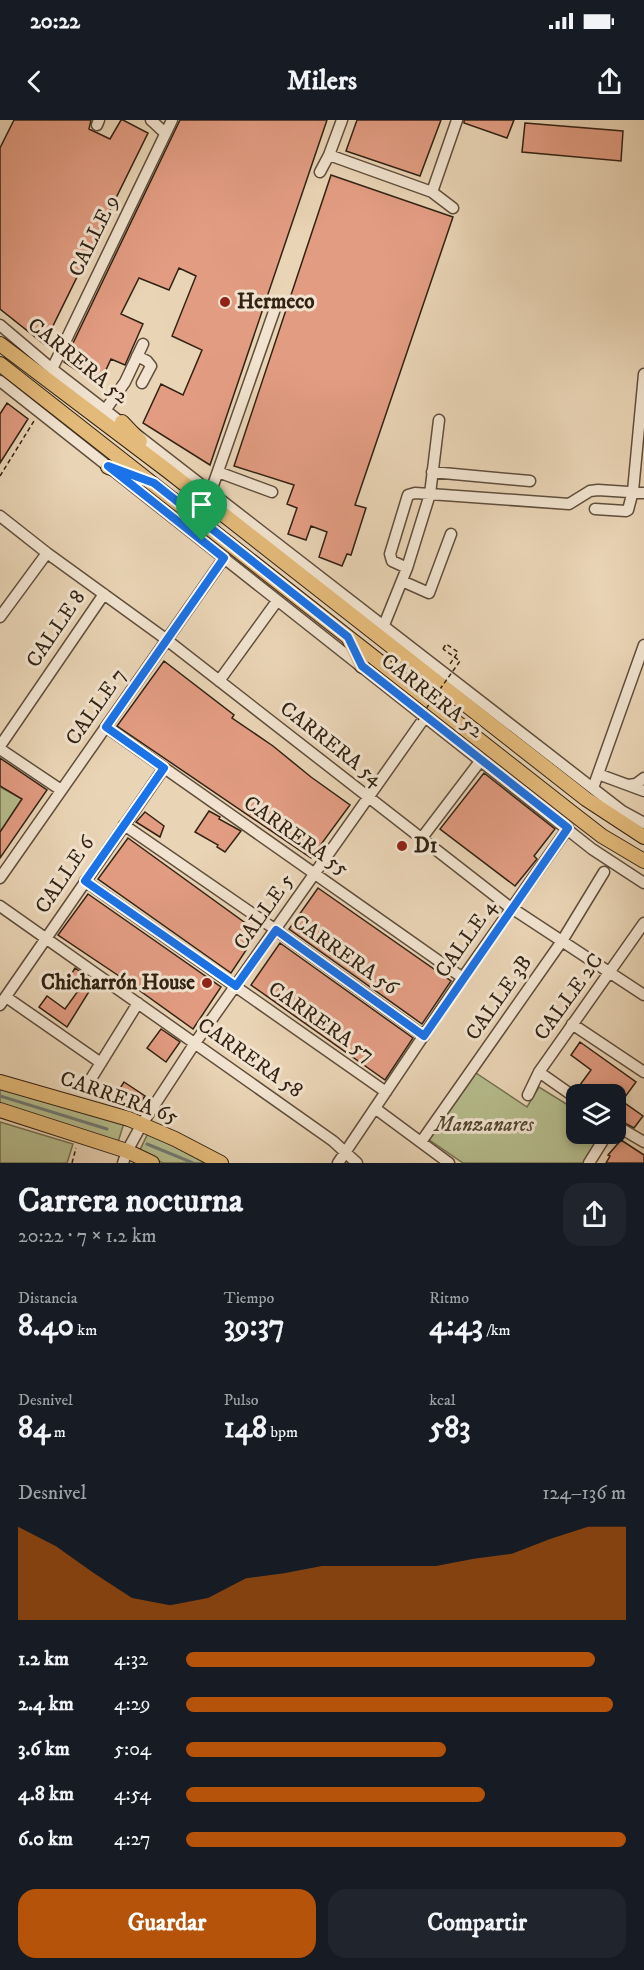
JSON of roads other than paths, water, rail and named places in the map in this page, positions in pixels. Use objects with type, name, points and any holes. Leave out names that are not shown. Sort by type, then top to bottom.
[{"type":"main road","name":"CARRERA 52","points":[[0,344],[102,414],[168,471],[586,799],[644,837]]},
{"type":"main road","name":"CARRERA 52","points":[[0,364],[594,830],[644,861]]},
{"type":"main road","points":[[122,422],[168,471]]},
{"type":"main road","points":[[108,466],[154,483]]},
{"type":"main road","points":[[260,544],[276,541]]},
{"type":"main road","points":[[348,637],[362,666]]},
{"type":"main road","name":"CARRERA 65","points":[[0,1082],[142,1124],[221,1163]]},
{"type":"main road","points":[[0,1110],[125,1157],[152,1163]]},
{"type":"street","points":[[151,120],[165,133]]},
{"type":"street","name":"CALLE 9","points":[[52,369],[172,120]]},
{"type":"street","points":[[320,172],[342,120]]},
{"type":"street","points":[[432,192],[457,120]]},
{"type":"street","points":[[329,155],[432,192],[453,207]]},
{"type":"street","points":[[211,491],[277,303]]},
{"type":"street","name":"CARRERA 52","points":[[0,325],[102,414],[122,422],[622,811],[644,823]]},
{"type":"street","points":[[102,414],[125,382],[143,344]]},
{"type":"street","points":[[137,356],[151,366],[142,383]]},
{"type":"street","points":[[595,509],[626,512],[638,492],[644,375]]},
{"type":"street","name":"CARRERA 52","points":[[0,381],[362,666],[422,719],[481,760],[592,849],[644,883]]},
{"type":"street","points":[[384,625],[407,568],[430,494],[439,420]]},
{"type":"street","points":[[218,472],[272,492]]},
{"type":"street","points":[[432,472],[530,481]]},
{"type":"street","points":[[407,568],[392,561],[390,554],[408,495],[415,493],[569,504],[590,491],[638,492]]},
{"type":"street","name":"CARRERA 54","points":[[0,516],[166,640],[512,908],[644,995]]},
{"type":"street","points":[[402,581],[429,593],[451,534]]},
{"type":"street","points":[[0,617],[48,554]]},
{"type":"street","name":"CALLE 7","points":[[0,878],[224,558]]},
{"type":"street","name":"CALLE 8","points":[[0,748],[104,594]]},
{"type":"street","points":[[219,681],[277,601]]},
{"type":"street","points":[[593,788],[644,645]]},
{"type":"street","name":"CALLE 5","points":[[125,1157],[142,1124],[195,1043],[422,719]]},
{"type":"street","name":"CARRERA 55","points":[[106,727],[463,978]]},
{"type":"street","points":[[0,748],[62,790]]},
{"type":"street","points":[[421,839],[481,760]]},
{"type":"street","name":"CALLE 6","points":[[3,1001],[164,768]]},
{"type":"street","points":[[598,774],[644,791]]},
{"type":"street","points":[[627,785],[644,778]]},
{"type":"street","name":"CARRERA 56","points":[[124,825],[424,1036]]},
{"type":"street","name":"CALLE 4","points":[[338,1163],[568,828]]},
{"type":"street","name":"CALLE 3B","points":[[421,1142],[562,941],[604,872]]},
{"type":"street","name":"CARRERA 57","points":[[85,881],[386,1092]]},
{"type":"street","name":"CARRERA 58","points":[[0,906],[333,1141],[357,1163]]},
{"type":"street","name":"CALLE 2C","points":[[528,1095],[539,1072],[644,923]]},
{"type":"street","points":[[3,1001],[101,1063]]},
{"type":"street","points":[[89,1082],[138,1003]]},
{"type":"street","points":[[572,1024],[644,1072]]},
{"type":"street","points":[[539,1072],[566,1091]]},
{"type":"street","points":[[376,1109],[449,1163]]},
{"type":"street","points":[[626,1131],[644,1142]]},
{"type":"street","points":[[589,1163],[601,1144]]},
{"type":"waterway","points":[[0,1096],[107,1129]]},
{"type":"waterway","points":[[147,1144],[193,1163]]},
{"type":"place","name":"Hermeco","points":[[225,302]]},
{"type":"place","name":"D1","points":[[402,846]]},
{"type":"place","name":"Chicharrón House","points":[[207,983]]},
{"type":"park label","name":"Manzanares","points":[[484,1125]]}]
